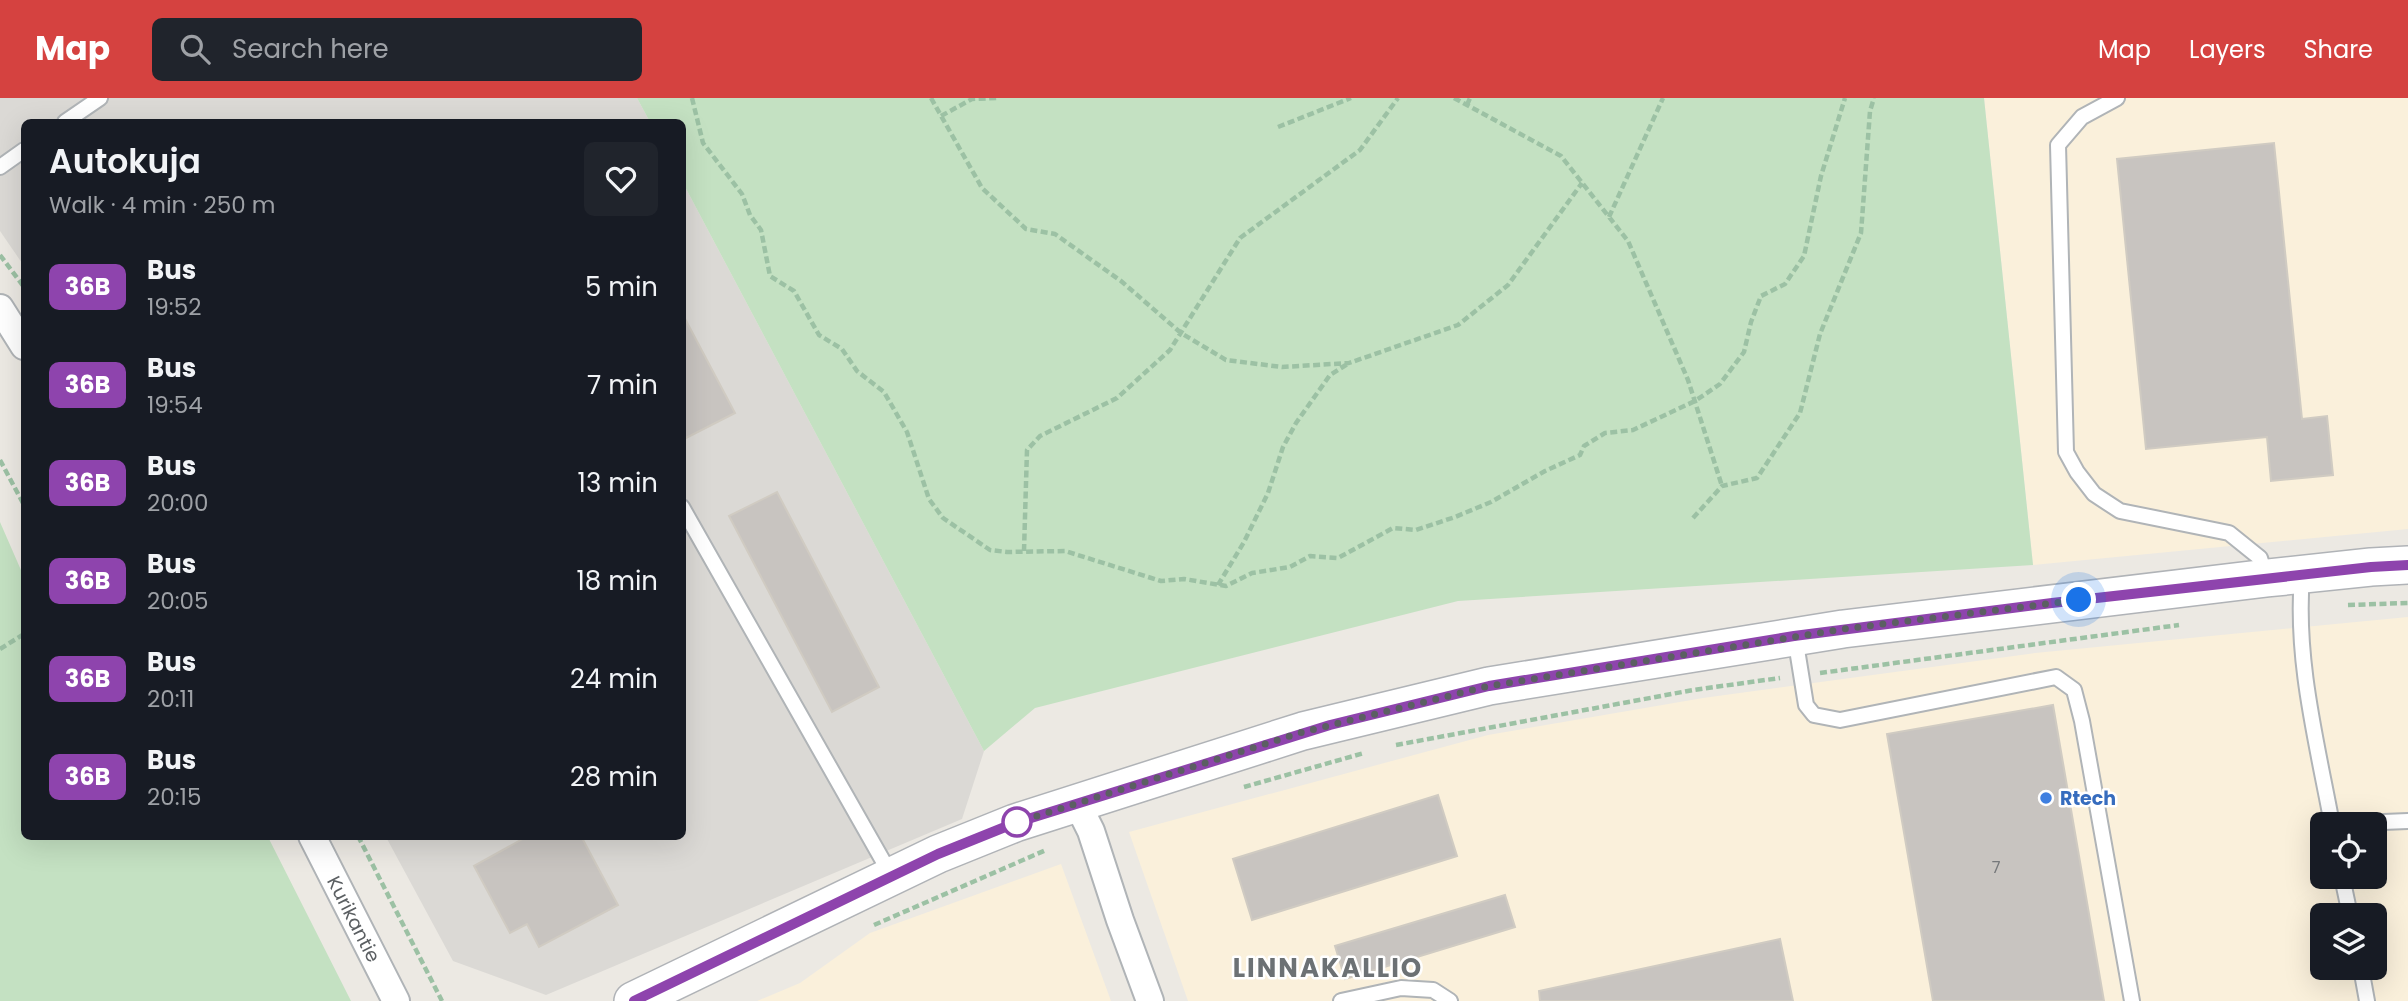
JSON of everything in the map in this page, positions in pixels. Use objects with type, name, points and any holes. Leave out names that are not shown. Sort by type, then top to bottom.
[{"type":"main road","points":[[634,1001],[938,854],[1015,823],[1084,817],[1303,732],[1489,686],[1794,636],[2052,603],[2289,588],[2371,567],[2408,565]]},
{"type":"street","points":[[0,308],[21,341]]},
{"type":"street","points":[[1084,817],[1150,1001]]},
{"type":"street","name":"Kurikantie","points":[[314,840],[396,1001]]},
{"type":"lane","points":[[69,119],[100,98]]},
{"type":"lane","points":[[2118,98],[2082,117],[2058,145],[2066,452],[2094,494],[2120,511],[2229,533],[2260,558],[2289,588],[2331,812]]},
{"type":"lane","points":[[0,167],[21,152]]},
{"type":"lane","points":[[686,514],[892,877]]},
{"type":"lane","points":[[1794,636],[1806,705],[1814,715],[1840,720],[2056,677],[2074,690],[2082,721],[2132,1001]]},
{"type":"lane","points":[[2387,822],[2408,821]]},
{"type":"lane","points":[[2363,980],[2367,1001]]},
{"type":"lane","points":[[1341,1001],[1401,988],[1433,990],[1450,1001]]},
{"type":"path","points":[[692,98],[703,143],[742,194],[761,230],[770,276],[794,291],[819,335],[842,349],[857,371],[884,392],[907,432],[929,499],[943,518],[990,550],[1065,551],[1161,581],[1184,579],[1226,586],[1252,573],[1290,567],[1310,556],[1338,558],[1393,528],[1416,530],[1455,517],[1491,502],[1545,471],[1580,455],[1584,446],[1605,433],[1633,430],[1695,401],[1720,384],[1744,352],[1761,296],[1785,284],[1804,256],[1821,176],[1845,98]]},
{"type":"path","points":[[930,98],[982,188],[1026,229],[1055,234],[1121,281],[1181,333],[1226,360],[1282,367],[1349,363]]},
{"type":"path","points":[[941,116],[972,99],[997,98]]},
{"type":"path","points":[[1278,127],[1351,98]]},
{"type":"path","points":[[1024,551],[1027,450],[1040,436],[1117,398],[1170,350],[1240,239],[1360,150],[1398,98]]},
{"type":"path","points":[[1454,98],[1561,156],[1628,241],[1688,380],[1722,486]]},
{"type":"path","points":[[1467,105],[1470,98]]},
{"type":"path","points":[[1609,217],[1662,98]]},
{"type":"path","points":[[1693,518],[1722,486],[1757,478],[1800,413],[1820,334],[1861,233],[1870,111],[1874,98]]},
{"type":"path","points":[[1218,585],[1244,542],[1268,493],[1283,447],[1296,423],[1330,375],[1349,363],[1458,325],[1508,285],[1582,183]]},
{"type":"path","points":[[0,255],[21,283]]},
{"type":"path","points":[[0,460],[21,499]]},
{"type":"path","points":[[2289,588],[2408,603]]},
{"type":"path","points":[[1394,746],[1693,690],[2189,623]]},
{"type":"path","points":[[0,649],[21,636]]},
{"type":"path","points":[[1236,790],[1368,752]]},
{"type":"path","points":[[867,928],[1084,817]]},
{"type":"path","points":[[360,840],[442,1001]]},
{"type":"shaded area","points":[[0,98],[637,98],[648,119],[21,119],[21,262],[0,231]]},
{"type":"shaded area","points":[[1984,98],[2408,98],[2408,529],[2033,565]]},
{"type":"shaded area","points":[[686,189],[984,751],[962,819],[546,995],[453,961],[388,840],[686,840]]},
{"type":"shaded area","points":[[2408,617],[2408,1001],[1188,1001],[1129,832],[1488,735],[1703,698],[2035,653]]},
{"type":"shaded area","points":[[1061,864],[1111,1001],[757,1001],[800,983],[870,933]]},
{"type":"green space","points":[[637,98],[1984,98],[2033,565],[1458,601],[1035,708],[984,751],[686,189],[686,119],[648,119]]},
{"type":"green space","points":[[0,522],[21,570],[21,840],[270,840],[351,1001],[0,1001]]},
{"type":"building","points":[[2274,143],[2302,419],[2327,416],[2333,475],[2271,481],[2267,437],[2146,449],[2117,159]]},
{"type":"building","points":[[686,321],[735,413],[686,438]]},
{"type":"building","points":[[777,492],[879,687],[832,712],[729,516]]},
{"type":"building","points":[[2053,705],[2104,1001],[1933,1001],[1887,734]]},
{"type":"building","points":[[1438,795],[1457,856],[1252,920],[1233,859]]},
{"type":"building","points":[[521,840],[583,840],[618,905],[539,947],[527,924],[510,933],[474,866]]},
{"type":"building","points":[[1505,895],[1515,927],[1345,979],[1335,946]]},
{"type":"building","points":[[1780,939],[1793,1001],[1540,1001],[1539,991]]},
{"type":"bus line","name":"36B","points":[[634,1001],[938,854],[1015,823],[1303,732],[1489,686],[1843,629],[2052,603],[2408,565]]},
{"type":"place","name":"Rtech","points":[[2046,798]]},
{"type":"district","name":"LINNAKALLIO","points":[[1328,968]]},
{"type":"route","points":[[1017,822],[1015,823],[1303,732],[1489,686],[1843,629],[2079,600]]}]
